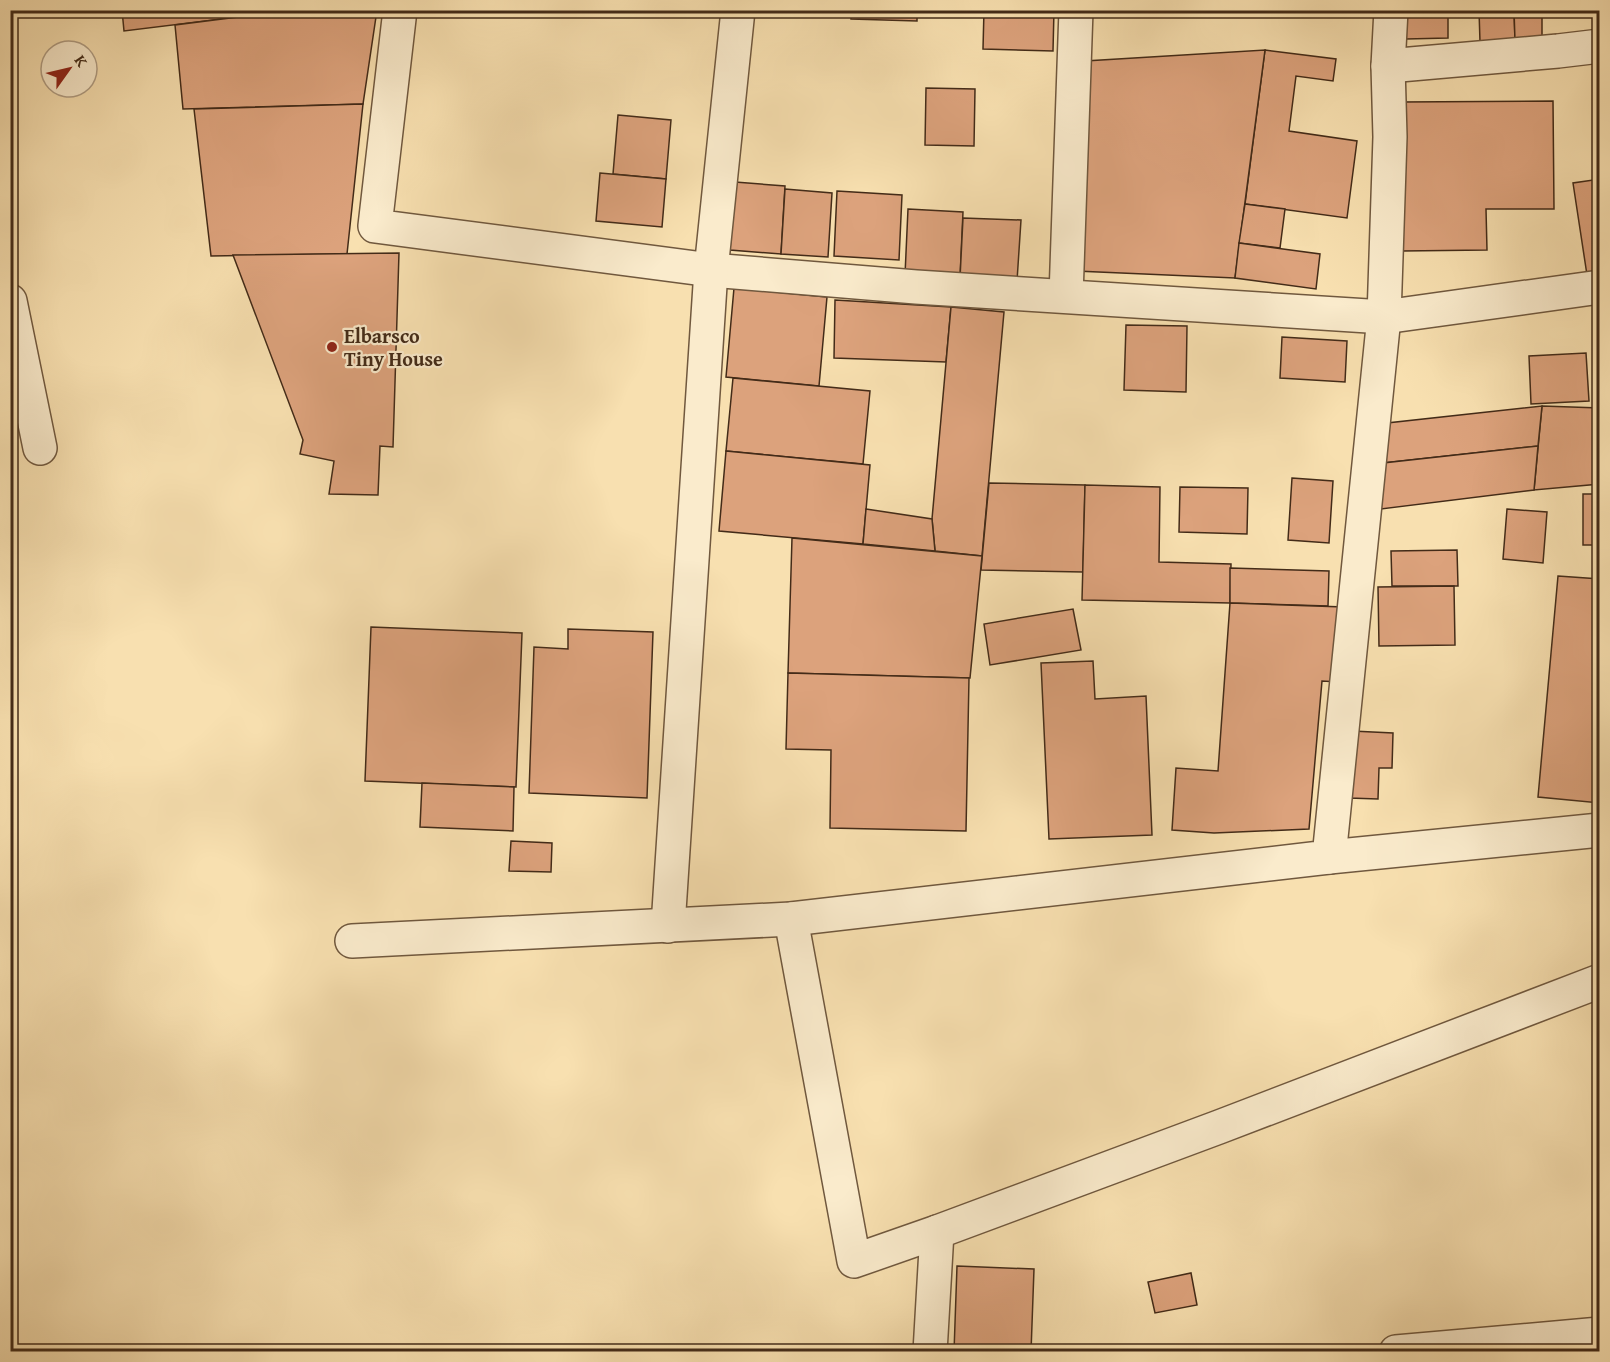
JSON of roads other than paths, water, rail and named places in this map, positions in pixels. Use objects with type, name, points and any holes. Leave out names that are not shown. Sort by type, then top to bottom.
[{"type":"street","points":[[400,10],[375,226],[711,270],[916,287],[1384,317],[1599,287]]},
{"type":"street","points":[[668,926],[711,270],[738,10]]},
{"type":"street","points":[[1066,296],[1076,10]]},
{"type":"street","points":[[1329,857],[1384,317],[1390,137],[1388,66],[1391,10]]},
{"type":"street","points":[[1388,66],[1599,46]]},
{"type":"street","points":[[10,301],[40,448]]},
{"type":"street","points":[[352,941],[791,920],[1329,857],[1599,830]]},
{"type":"street","points":[[791,920],[854,1261],[1219,1127],[1599,981]]},
{"type":"street","points":[[930,1352],[937,1232]]},
{"type":"street","points":[[1396,1352],[1599,1335]]},
{"type":"place","name":"Elbarsco Tiny House","points":[[332,347]]}]
